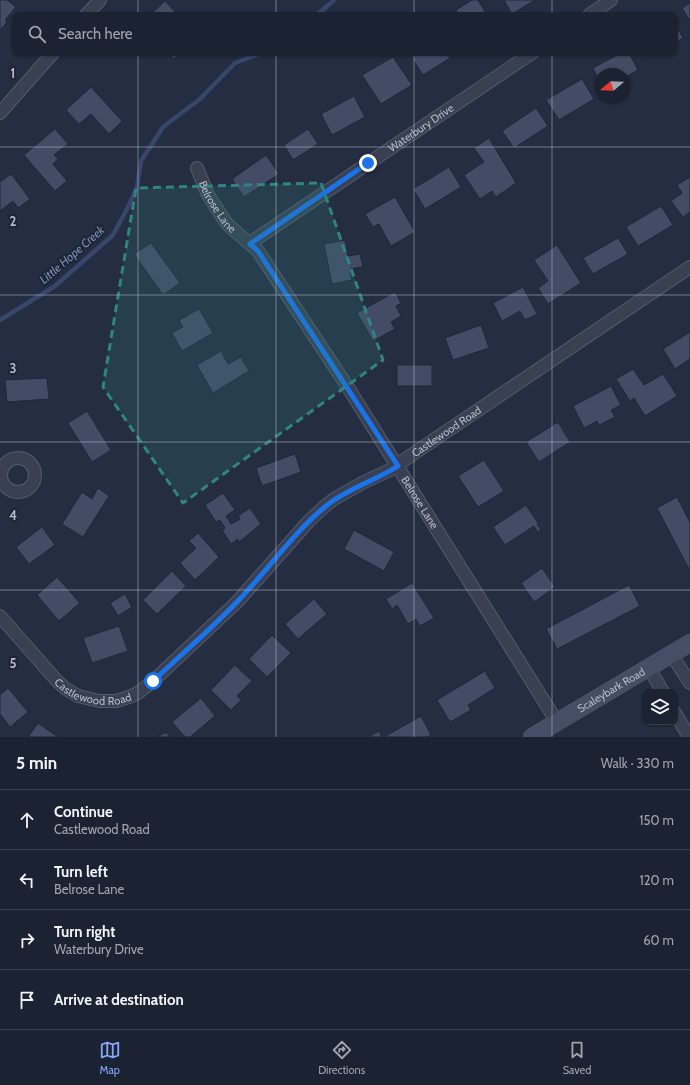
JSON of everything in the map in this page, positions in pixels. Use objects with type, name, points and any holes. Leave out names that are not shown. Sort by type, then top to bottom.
[{"type":"street","points":[[89,12],[100,0]]},
{"type":"street","points":[[594,12],[612,0]]},
{"type":"street","points":[[0,113],[50,56]]},
{"type":"street","name":"Waterbury Drive","points":[[250,244],[528,56]]},
{"type":"street","name":"Belrose Lane","points":[[197,168],[208,195],[227,224],[258,251],[398,466],[557,722]]},
{"type":"street","name":"Castlewood Road","points":[[0,616],[66,689],[85,699],[99,702],[116,701],[138,693],[153,681],[237,602],[309,522],[334,499],[398,466],[413,454],[690,267]]},
{"type":"street","name":"Scaleybark Road","points":[[532,737],[690,643]]},
{"type":"street","points":[[671,654],[690,683]]},
{"type":"street","points":[[649,668],[660,689]]},
{"type":"street","points":[[678,718],[689,737]]},
{"type":"highlighted area","points":[[321,183],[383,360],[183,503],[103,387],[136,188]]},
{"type":"building","points":[[0,0],[7,0],[16,7],[5,20],[7,22],[0,30]]},
{"type":"building","points":[[472,0],[478,0],[485,12],[457,12],[456,10]]},
{"type":"building","points":[[504,0],[535,0],[515,12],[511,12]]},
{"type":"building","points":[[165,1],[175,12],[153,12]]},
{"type":"building","points":[[690,3],[690,21],[682,8]]},
{"type":"building","points":[[678,29],[683,38],[678,41]]},
{"type":"building","points":[[415,56],[449,56],[450,58],[423,75],[412,58]]},
{"type":"building","points":[[615,56],[631,56],[638,70],[630,75],[630,68],[594,68],[594,70],[593,68]]},
{"type":"building","points":[[393,57],[412,85],[381,104],[362,75]]},
{"type":"building","points":[[582,79],[594,99],[559,120],[546,100]]},
{"type":"building","points":[[91,87],[122,121],[109,134],[91,114],[79,124],[66,110]]},
{"type":"building","points":[[354,96],[365,117],[332,135],[321,114]]},
{"type":"building","points":[[536,108],[548,126],[514,148],[502,131]]},
{"type":"building","points":[[55,129],[68,144],[54,155],[58,159],[53,164],[67,181],[55,191],[24,155]]},
{"type":"building","points":[[308,129],[318,144],[293,160],[284,145]]},
{"type":"building","points":[[489,138],[516,183],[496,197],[492,191],[480,199],[464,175],[484,162],[474,148]]},
{"type":"building","points":[[266,155],[279,174],[244,197],[232,179]]},
{"type":"building","points":[[449,167],[461,187],[425,209],[413,189]]},
{"type":"building","points":[[11,174],[30,199],[18,208],[13,201],[0,211],[0,182]]},
{"type":"building","points":[[690,177],[690,212],[683,217],[671,201],[682,193],[677,185]]},
{"type":"building","points":[[395,197],[415,232],[391,246],[379,224],[373,227],[365,214]]},
{"type":"building","points":[[661,206],[673,225],[638,246],[626,227]]},
{"type":"building","points":[[618,238],[628,254],[593,274],[583,258]]},
{"type":"building","points":[[345,240],[348,256],[360,254],[363,267],[350,269],[352,280],[332,284],[324,244]]},
{"type":"building","points":[[151,243],[180,283],[163,295],[134,254]]},
{"type":"building","points":[[557,245],[581,283],[548,304],[538,288],[548,281],[534,260]]},
{"type":"building","points":[[523,287],[537,314],[525,320],[520,311],[502,321],[493,303]]},
{"type":"building","points":[[395,292],[401,303],[396,306],[401,316],[391,322],[395,329],[373,341],[357,313]]},
{"type":"building","points":[[199,309],[213,333],[182,351],[172,333],[183,327],[179,320]]},
{"type":"building","points":[[481,325],[489,348],[453,360],[445,338]]},
{"type":"building","points":[[690,332],[690,359],[675,369],[663,349]]},
{"type":"building","points":[[221,351],[228,364],[241,357],[249,371],[213,393],[197,365]]},
{"type":"building","points":[[397,365],[432,365],[432,386],[397,386]]},
{"type":"building","points":[[633,369],[644,385],[663,374],[677,396],[645,416],[634,398],[630,401],[616,379]]},
{"type":"building","points":[[47,378],[49,399],[7,402],[5,380]]},
{"type":"building","points":[[611,386],[621,405],[611,410],[615,417],[599,425],[597,421],[584,428],[573,406]]},
{"type":"building","points":[[87,411],[111,450],[92,462],[68,423]]},
{"type":"building","points":[[558,422],[570,442],[539,462],[526,442]]},
{"type":"building","points":[[295,454],[301,472],[262,486],[256,468]]},
{"type":"building","points":[[484,460],[504,491],[478,507],[458,476]]},
{"type":"building","points":[[98,488],[109,496],[83,537],[62,524],[82,492],[92,499]]},
{"type":"building","points":[[223,493],[235,510],[226,516],[231,524],[240,519],[238,516],[250,508],[261,524],[239,542],[238,539],[231,544],[222,530],[225,528],[220,520],[216,522],[205,505]]},
{"type":"building","points":[[677,497],[690,522],[690,571],[657,508]]},
{"type":"building","points":[[526,505],[541,530],[538,532],[534,526],[505,545],[493,527]]},
{"type":"building","points":[[42,527],[55,545],[29,564],[16,547]]},
{"type":"building","points":[[354,530],[394,552],[384,571],[344,549]]},
{"type":"building","points":[[198,533],[219,557],[195,580],[180,563],[196,548],[189,541]]},
{"type":"building","points":[[542,568],[555,587],[534,602],[521,583]]},
{"type":"building","points":[[172,571],[186,586],[157,614],[143,600]]},
{"type":"building","points":[[57,577],[80,603],[59,621],[37,595]]},
{"type":"building","points":[[412,583],[434,618],[420,626],[416,619],[408,624],[397,605],[392,609],[386,599]]},
{"type":"building","points":[[629,585],[640,606],[557,649],[546,629]]},
{"type":"building","points":[[125,594],[132,607],[118,616],[110,603]]},
{"type":"building","points":[[314,599],[327,614],[298,639],[285,624]]},
{"type":"building","points":[[119,626],[128,651],[92,663],[83,638]]},
{"type":"building","points":[[272,635],[291,653],[267,677],[249,659]]},
{"type":"building","points":[[235,665],[252,681],[237,696],[241,700],[231,710],[211,690]]},
{"type":"building","points":[[485,671],[495,688],[468,705],[471,710],[450,722],[437,700]]},
{"type":"building","points":[[8,688],[28,712],[10,727],[1,715],[0,716],[0,695]]},
{"type":"building","points":[[201,698],[215,716],[190,737],[185,737],[172,722]]},
{"type":"building","points":[[421,716],[431,735],[427,737],[384,737]]},
{"type":"building","points":[[38,723],[58,737],[28,737]]},
{"type":"building","points":[[379,731],[382,737],[370,736]]},
{"type":"building","points":[[167,732],[169,737],[156,737]]},
{"type":"waterway","name":"Little Hope Creek","points":[[320,12],[334,0]]},
{"type":"waterway","name":"Little Hope Creek","points":[[0,320],[55,286],[113,235],[137,187],[141,161],[163,127],[200,99],[235,63],[254,56]]},
{"type":"route","points":[[153,681],[237,602],[325,506],[334,499],[364,482],[398,466],[258,251],[250,244],[368,163]]}]
